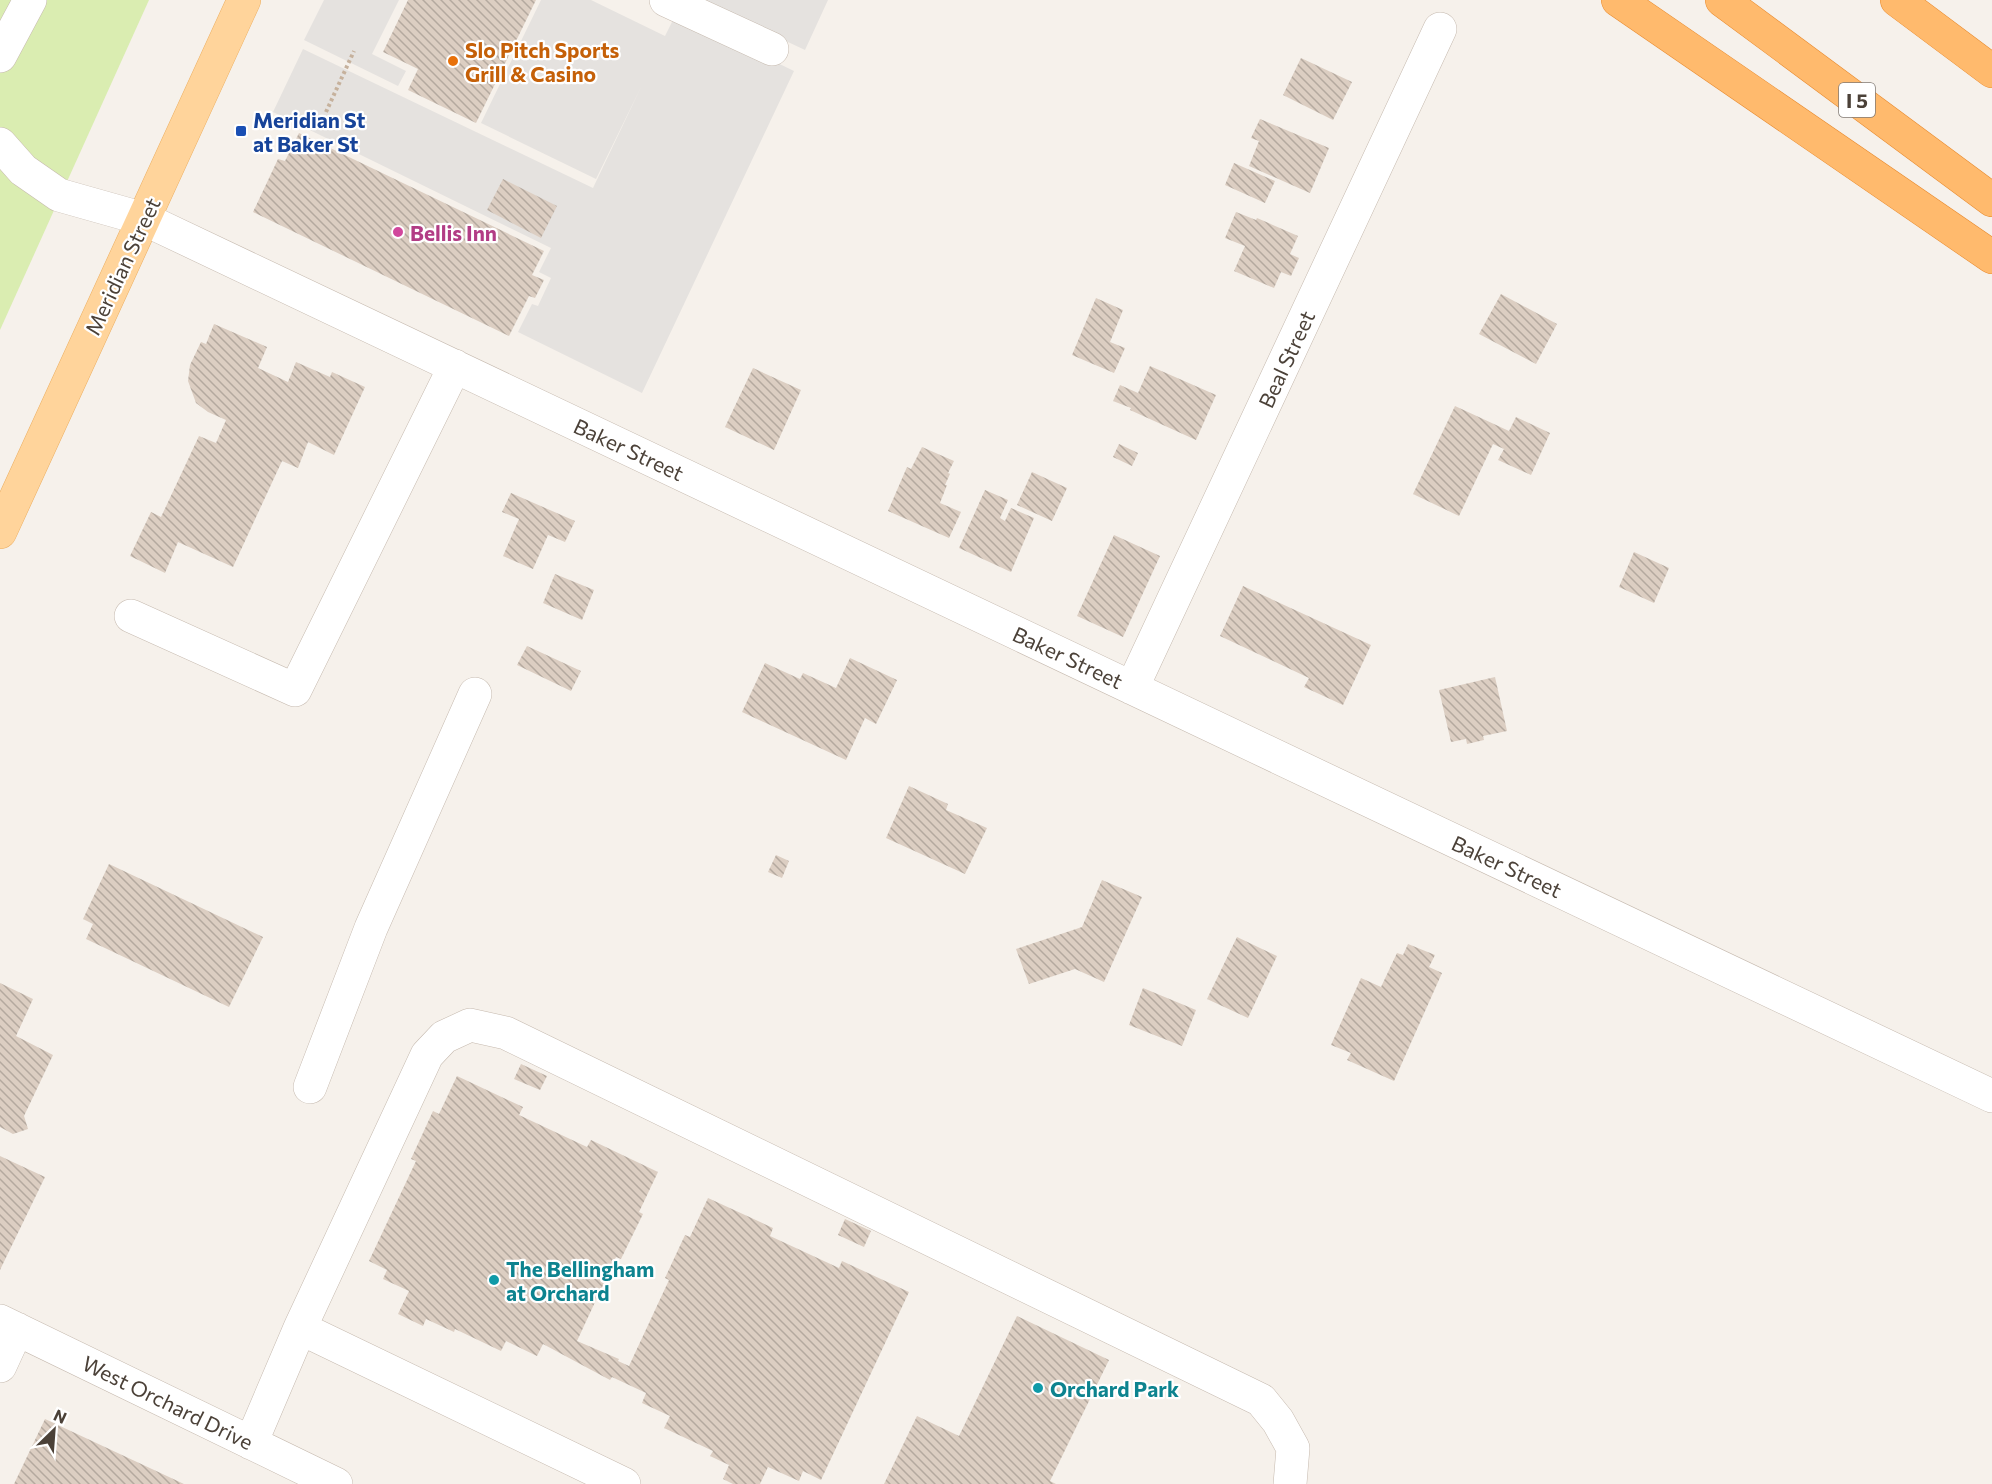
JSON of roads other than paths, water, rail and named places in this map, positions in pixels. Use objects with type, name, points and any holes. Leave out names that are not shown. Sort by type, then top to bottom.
[{"type":"highway","points":[[1618,0],[1992,257]]},
{"type":"highway","name":"I 5","points":[[1722,0],[1992,200]]},
{"type":"highway","points":[[1897,0],[1992,71]]},
{"type":"main road","name":"Meridian Street","points":[[0,532],[244,0]]},
{"type":"street","points":[[0,56],[30,0]]},
{"type":"street","points":[[666,0],[772,49]]},
{"type":"street","name":"Beal Street","points":[[1132,688],[1440,29]]},
{"type":"street","name":"Baker Street","points":[[0,144],[23,170],[59,195],[144,219],[1992,1096]]},
{"type":"street","points":[[131,616],[295,690],[455,366]]},
{"type":"street","points":[[310,1087],[371,928],[475,694]]},
{"type":"street","points":[[251,1443],[300,1328],[427,1055],[444,1036],[470,1025],[506,1033],[1260,1400],[1278,1421],[1293,1448],[1290,1484]]},
{"type":"street","points":[[0,1366],[8,1325]]},
{"type":"street","name":"West Orchard Drive","points":[[8,1325],[336,1484]]},
{"type":"street","points":[[300,1328],[624,1484]]},
{"type":"place","name":"Slo Pitch Sports Grill & Casino","points":[[453,61]]},
{"type":"place","name":"Meridian St at Baker St","points":[[241,131]]},
{"type":"place","name":"Bellis Inn","points":[[398,232]]},
{"type":"place","name":"The Bellingham at Orchard","points":[[494,1280]]},
{"type":"place","name":"Orchard Park","points":[[1038,1388]]}]
